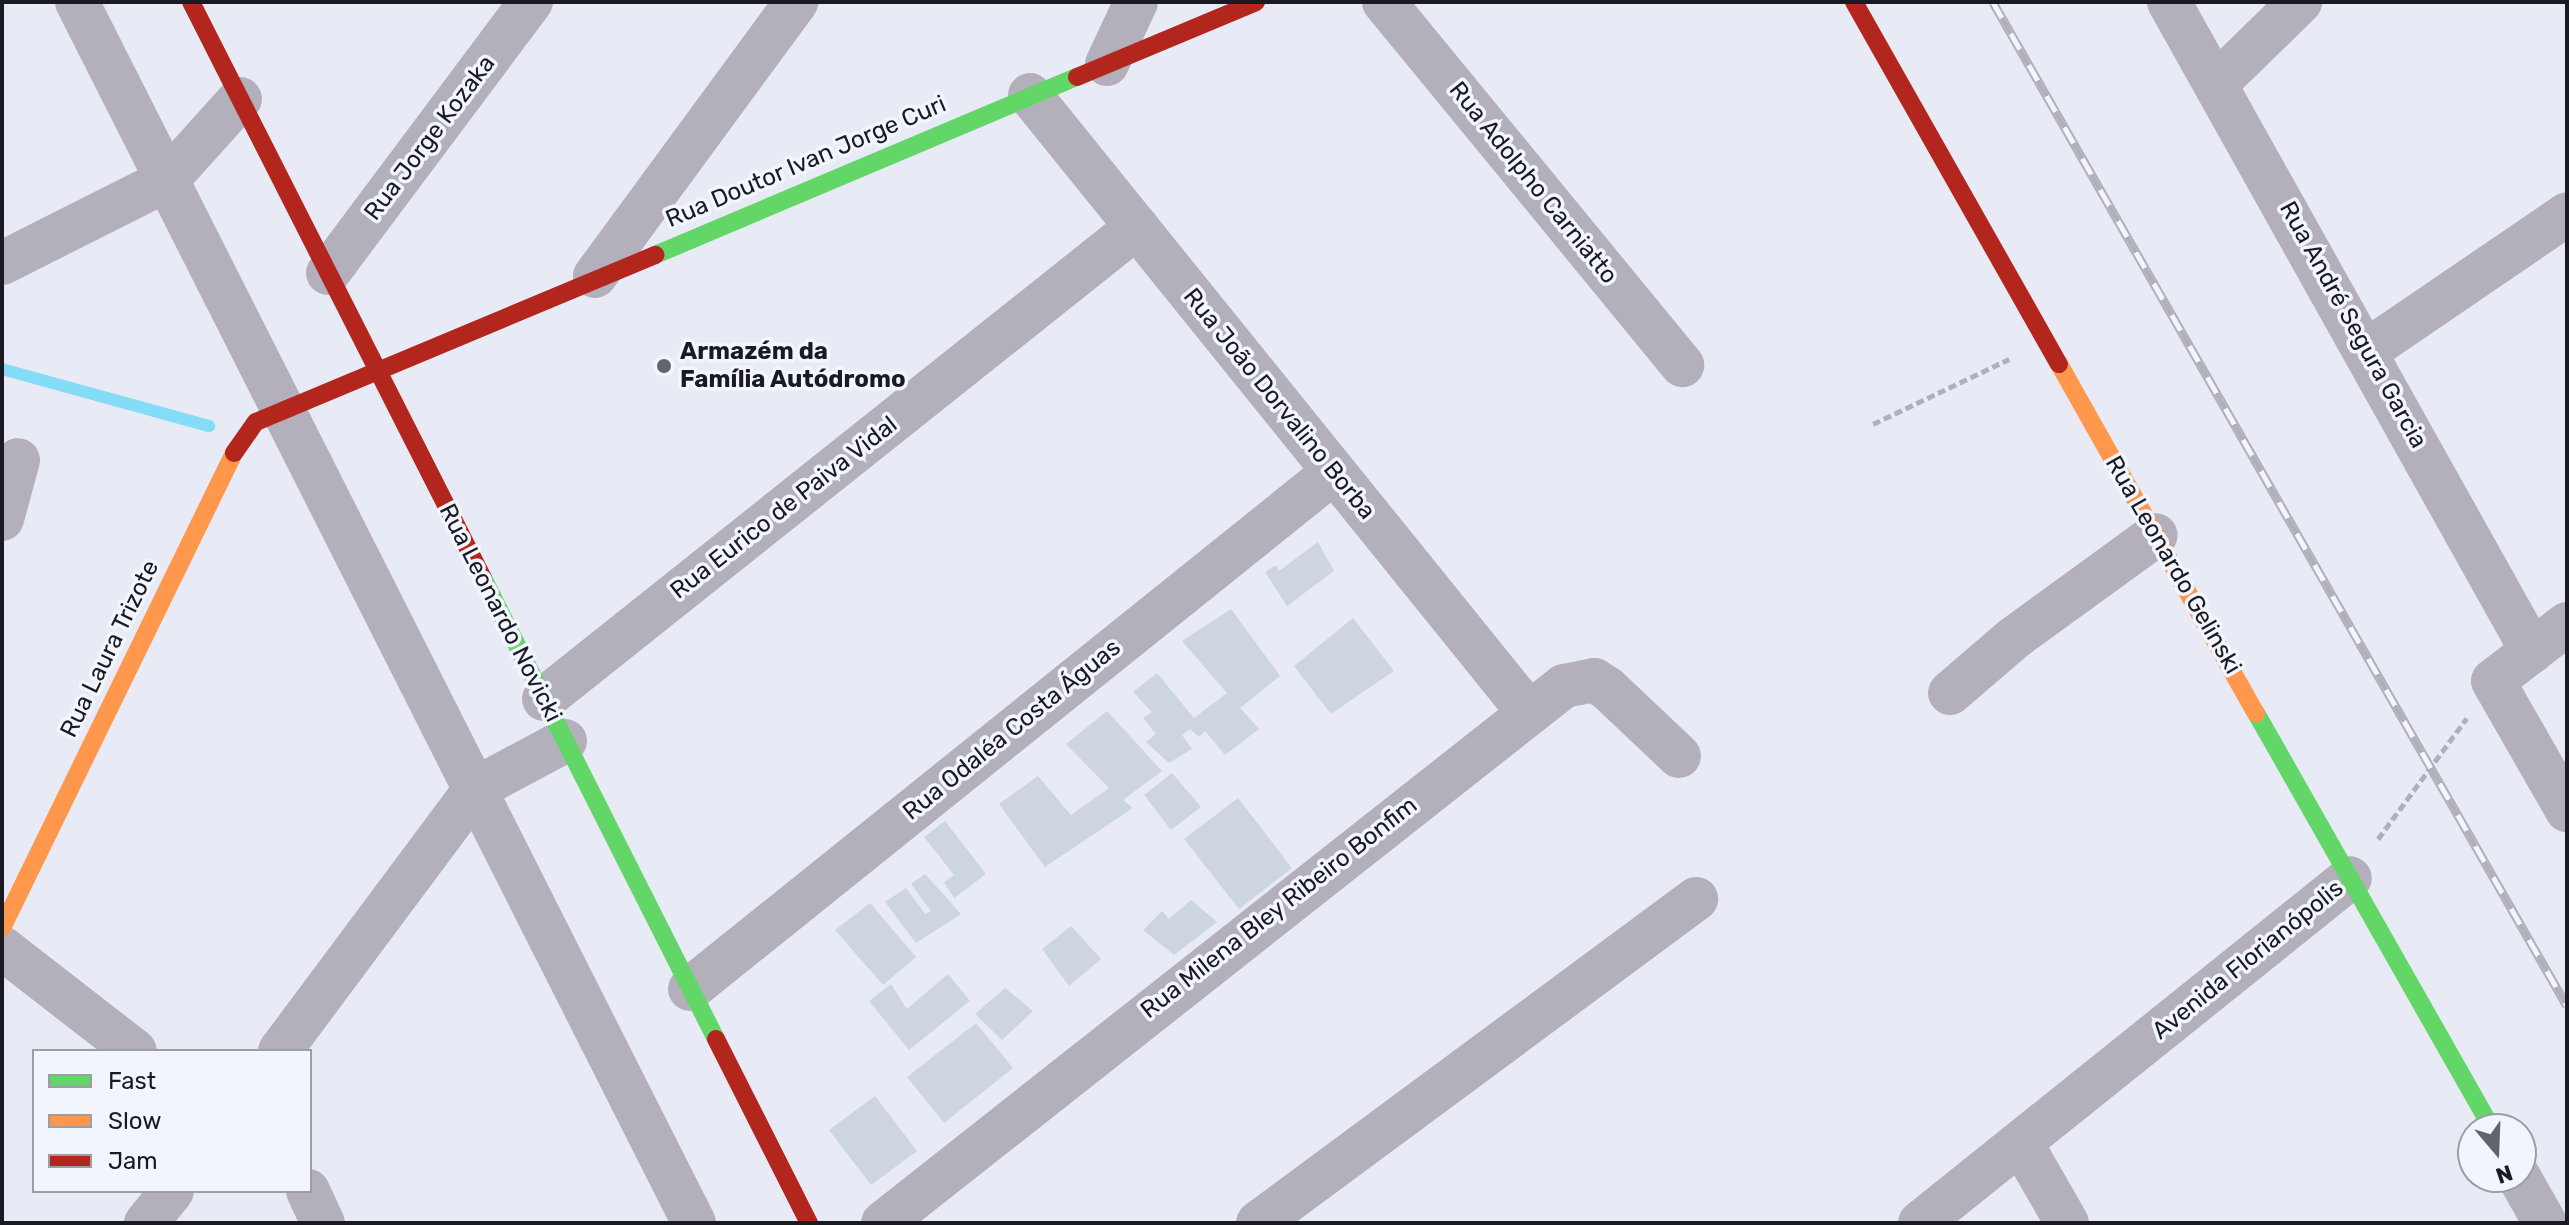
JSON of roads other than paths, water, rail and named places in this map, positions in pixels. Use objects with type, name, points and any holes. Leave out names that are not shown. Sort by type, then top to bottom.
[{"type":"street","points":[[77,2],[694,1223]]},
{"type":"street","name":"Rua Leonardo Novicki","points":[[191,2],[809,1223]]},
{"type":"street","name":"Rua Jorge Kozaka","points":[[328,273],[531,2]]},
{"type":"street","points":[[595,276],[796,2]]},
{"type":"street","points":[[1107,64],[1136,2]]},
{"type":"street","name":"Rua Doutor Ivan Jorge Curi","points":[[376,368],[1256,2]]},
{"type":"street","name":"Rua Adolpho Carniatto","points":[[1384,2],[1682,365]]},
{"type":"street","name":"Rua Leonardo Gelinski","points":[[1854,2],[2483,1113]]},
{"type":"street","name":"Rua André Segura Garcia","points":[[2169,2],[2218,82],[2368,350],[2532,651]]},
{"type":"street","points":[[2218,82],[2300,2]]},
{"type":"street","name":"Rua João Dorvalino Borba","points":[[1030,95],[1529,713]]},
{"type":"street","points":[[2,263],[167,180],[240,99]]},
{"type":"street","points":[[2368,350],[2567,214]]},
{"type":"street","name":"Rua Eurico de Paiva Vidal","points":[[544,699],[1137,227]]},
{"type":"street","name":"Rua Laura Trizote","points":[[2,928],[224,467],[256,422],[281,406],[376,368]]},
{"type":"street","points":[[2,519],[18,460]]},
{"type":"street","name":"Rua Odaléa Costa Águas","points":[[690,989],[1334,472]]},
{"type":"street","points":[[1950,693],[2014,638],[2156,535]]},
{"type":"street","points":[[2567,624],[2493,681],[2567,810]]},
{"type":"street","name":"Rua Milena Bley Ribeiro Bonfim","points":[[883,1223],[1564,686],[1594,680],[1679,756]]},
{"type":"street","points":[[281,1049],[475,789],[565,741]]},
{"type":"street","name":"Avenida Florianópolis","points":[[1920,1223],[2350,878]]},
{"type":"street","points":[[1258,1223],[1696,899]]},
{"type":"street","points":[[2,948],[132,1049]]},
{"type":"street","points":[[2021,1143],[2067,1223]]},
{"type":"street","points":[[146,1223],[170,1193]]},
{"type":"street","points":[[309,1193],[323,1223]]},
{"type":"street","points":[[2528,1193],[2545,1223]]},
{"type":"waterway","points":[[2,369],[209,426]]},
{"type":"railway","points":[[1993,2],[2567,1006]]},
{"type":"place","name":"Armazém da Família Autódromo","points":[[664,366]]}]
